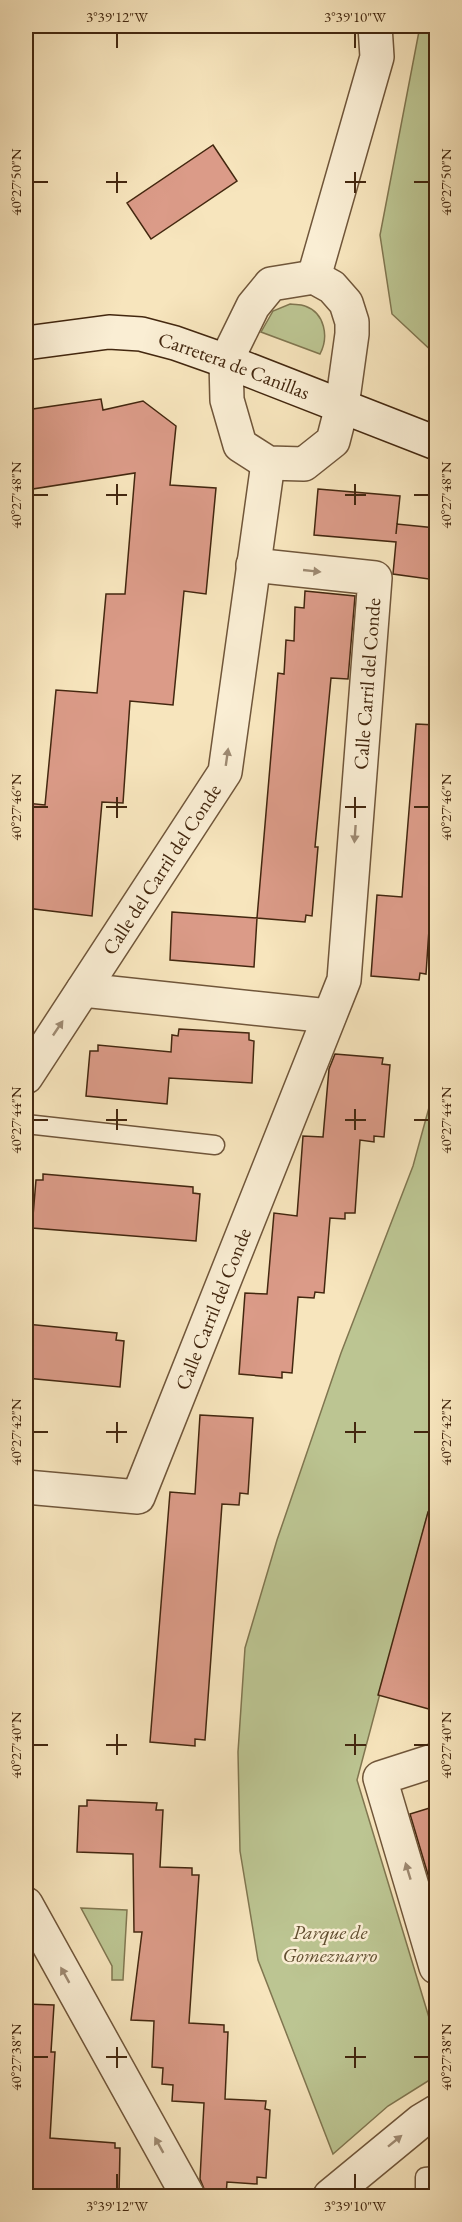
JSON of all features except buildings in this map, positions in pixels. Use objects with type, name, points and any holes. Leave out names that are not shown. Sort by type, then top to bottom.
[{"type":"street","points":[[314,277],[377,57],[375,26]]},
{"type":"street","points":[[314,277],[332,287],[346,303],[352,322],[342,406],[333,441],[311,459],[304,464],[268,463],[240,445],[227,400],[226,362],[252,306],[271,284],[314,277]]},
{"type":"street","name":"Carretera de Canillas","points":[[26,343],[109,332],[141,334],[175,343],[436,443]]},
{"type":"street","name":"Calle del Carril del Conde","points":[[26,1077],[225,772],[268,463]]},
{"type":"street","name":"Calle Carril del Conde","points":[[26,1487],[138,1497],[344,980],[375,578],[253,565]]},
{"type":"street","points":[[83,990],[329,1016]]},
{"type":"street","points":[[436,1760],[380,1778],[428,1905],[436,1967]]},
{"type":"street","points":[[26,1904],[188,2196]]},
{"type":"street","points":[[330,2196],[421,2121],[436,2112]]},
{"type":"lane","points":[[26,1124],[215,1145]]},
{"type":"lane","points":[[425,2196],[425,2176],[436,2176]]},
{"type":"green space","points":[[420,26],[436,26],[436,355],[392,314],[380,235]]},
{"type":"green space","points":[[290,304],[303,305],[312,309],[321,320],[324,340],[320,354],[261,332],[273,311]]},
{"type":"green space","name":"Parque de Gomeznarro","points":[[436,1082],[436,1483],[357,1780],[434,2034],[436,2076],[388,2106],[333,2154],[258,1960],[240,1851],[238,1752],[245,1648],[277,1540],[341,1353],[413,1166]]},
{"type":"green space","points":[[81,1908],[127,1910],[123,1980],[112,1980],[112,1966]]}]
